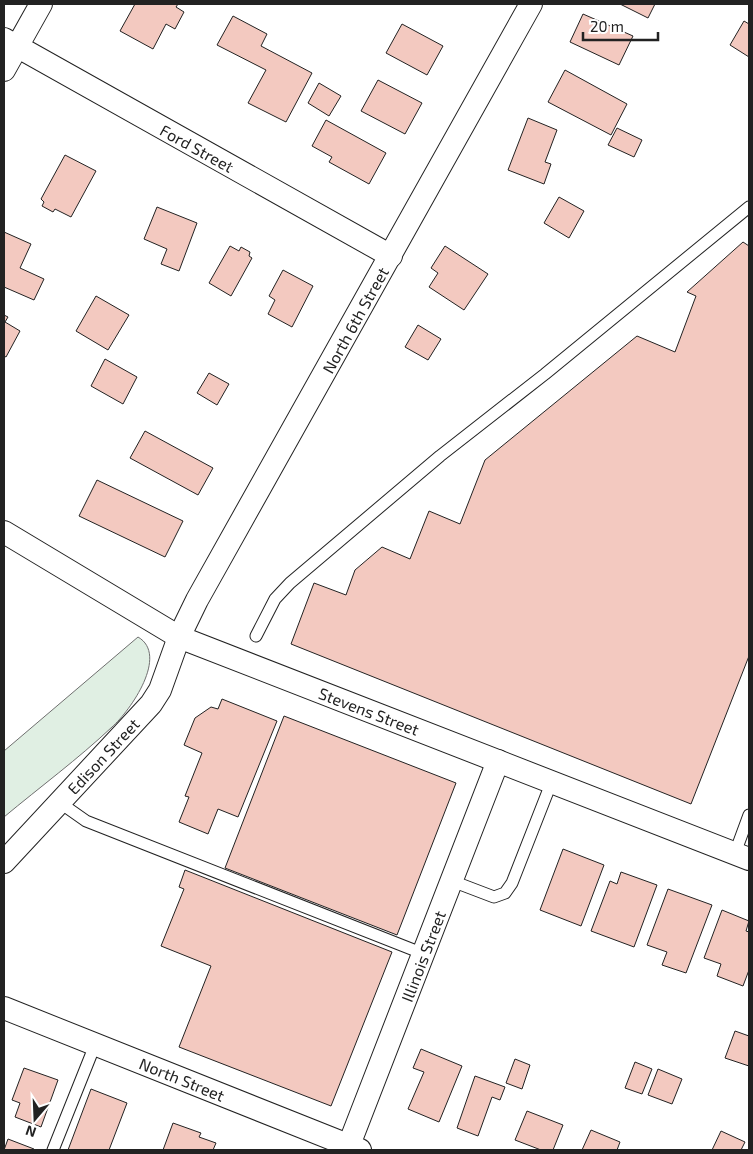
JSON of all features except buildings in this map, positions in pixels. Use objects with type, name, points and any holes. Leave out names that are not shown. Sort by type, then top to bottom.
[{"type":"street","points":[[4,70],[10,43],[41,4]]},
{"type":"street","name":"North 6th Street","points":[[179,637],[197,600],[531,4]]},
{"type":"street","name":"Ford Street","points":[[10,43],[391,256]]},
{"type":"street","name":"Stevens Street","points":[[4,532],[179,637],[742,856]]},
{"type":"street","name":"Edison Street","points":[[4,862],[152,704],[160,690],[179,637]]},
{"type":"street","name":"Illinois Street","points":[[352,1149],[498,761]]},
{"type":"street","name":"North Street","points":[[4,1008],[352,1149]]},
{"type":"lane","points":[[256,636],[275,600],[290,583],[440,456],[545,374],[749,207]]},
{"type":"lane","points":[[452,881],[494,896],[505,893],[512,883],[552,781]]},
{"type":"lane","points":[[59,802],[94,825],[424,954]]},
{"type":"lane","points":[[742,856],[749,815]]},
{"type":"lane","points":[[53,1150],[95,1045]]},
{"type":"green space","points":[[138,637],[147,645],[150,656],[148,669],[137,696],[120,719],[72,762],[4,817],[4,751]]}]
